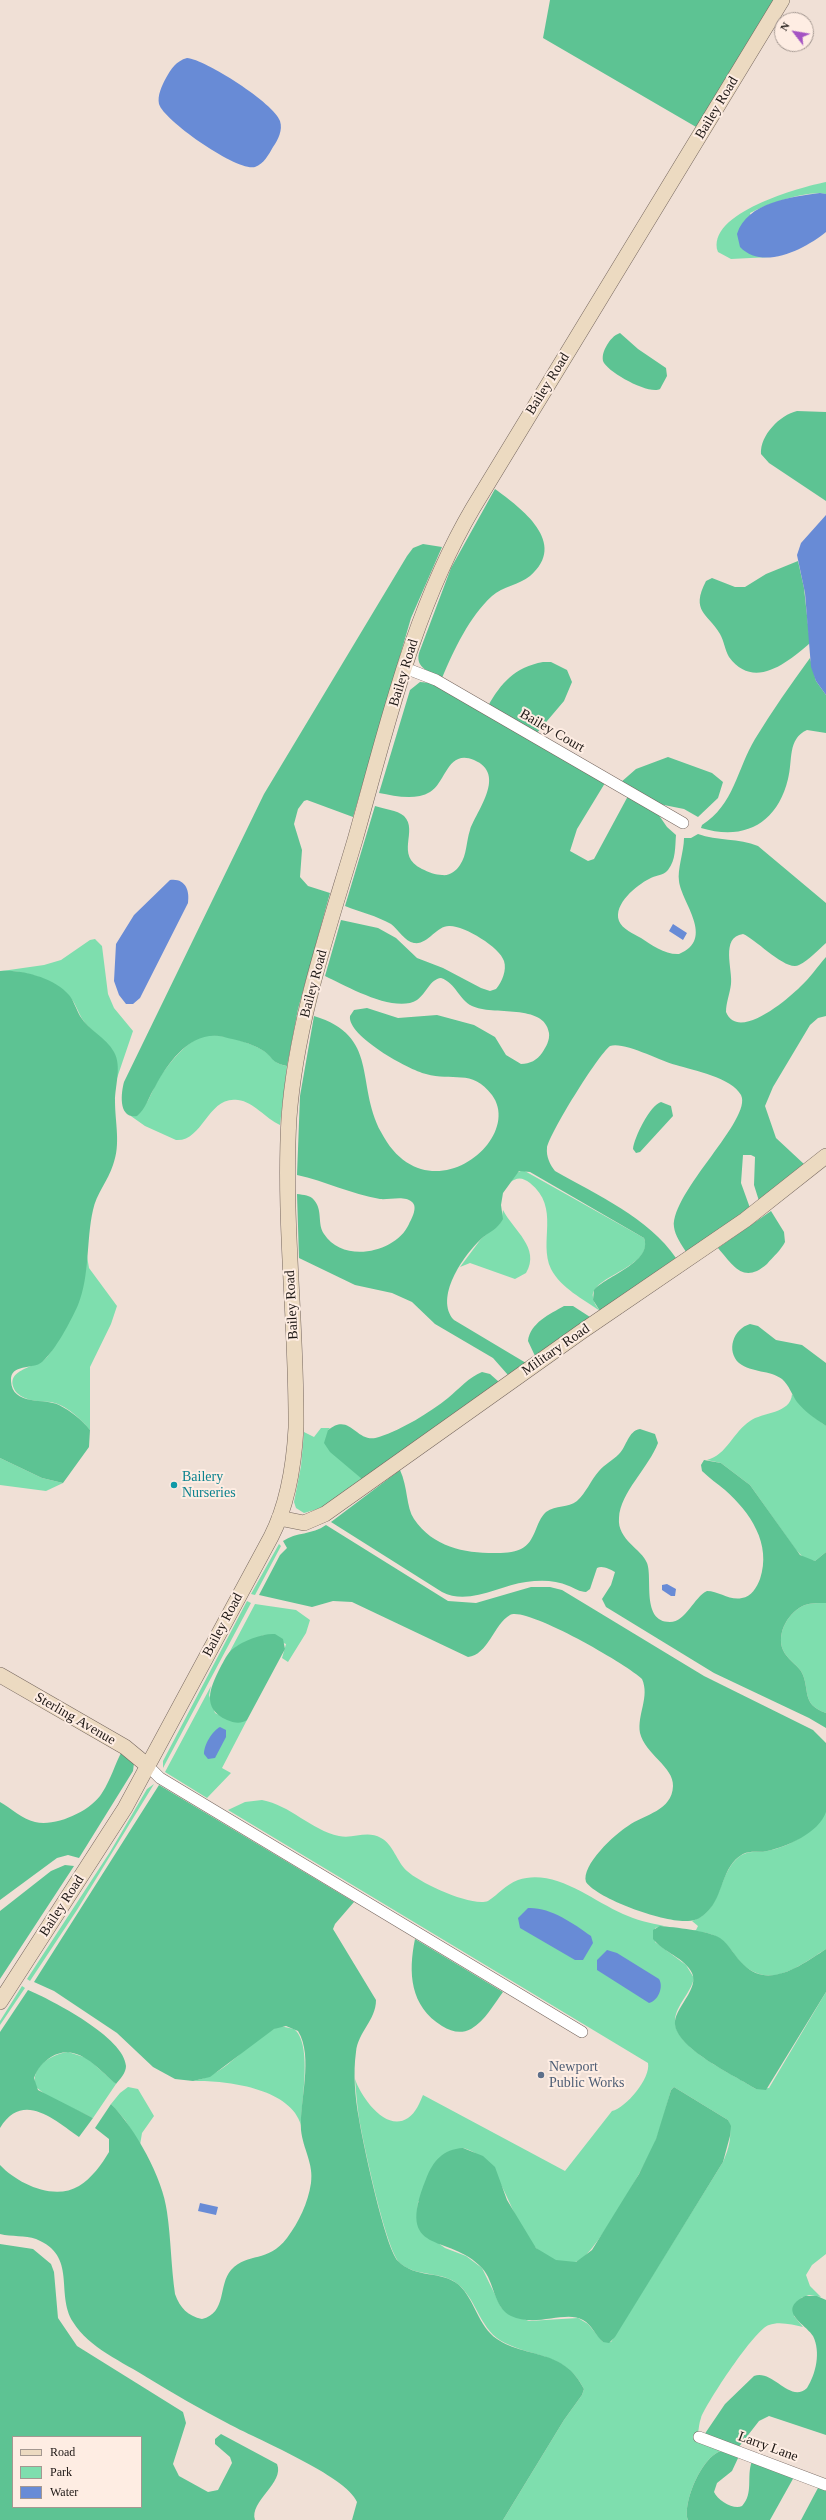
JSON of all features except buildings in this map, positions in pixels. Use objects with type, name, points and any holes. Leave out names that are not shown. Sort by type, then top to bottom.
[{"type":"main road","name":"Bailey Road","points":[[0,2002],[108,1835],[148,1766],[278,1518],[291,1475],[296,1428],[288,1168],[289,1120],[294,1071],[309,1001],[405,668],[429,596],[465,522],[782,0]]},
{"type":"main road","name":"Military Road","points":[[278,1518],[302,1523],[325,1514],[581,1332],[750,1217],[826,1156]]},
{"type":"main road","name":"Sterling Avenue","points":[[0,1675],[125,1747],[148,1766]]},
{"type":"street","name":"Bailey Court","points":[[405,668],[436,680],[683,823]]},
{"type":"street","points":[[148,1766],[164,1780],[582,2032]]},
{"type":"street","name":"Larry Lane","points":[[699,2437],[826,2485]]},
{"type":"green space","points":[[550,0],[782,0],[703,131],[543,38]]},
{"type":"green space","points":[[826,182],[826,194],[818,193],[798,196],[777,202],[750,213],[760,257],[770,257],[731,259],[718,252],[718,238],[726,225],[740,214],[777,196]]},
{"type":"green space","points":[[620,333],[638,349],[666,368],[667,376],[660,389],[647,389],[638,386],[606,366],[603,361],[604,351],[611,340]]},
{"type":"green space","points":[[797,411],[826,412],[826,501],[769,463],[761,454],[764,440],[772,427],[784,417]]},
{"type":"green space","points":[[495,489],[517,506],[537,527],[543,539],[545,551],[541,564],[530,576],[521,582],[496,593],[484,604],[463,634],[442,678],[421,666],[418,658],[419,653],[451,568]]},
{"type":"green space","points":[[423,544],[442,547],[411,618],[353,817],[307,800],[304,801],[298,809],[294,824],[302,850],[300,877],[308,886],[330,893],[298,1009],[287,1066],[277,1063],[262,1050],[248,1044],[224,1037],[212,1036],[202,1038],[182,1050],[174,1058],[160,1077],[143,1110],[137,1116],[127,1114],[122,1104],[124,1082],[264,794],[407,556],[413,548]]},
{"type":"green space","points":[[798,561],[804,588],[810,643],[792,658],[771,670],[760,673],[749,672],[739,667],[729,657],[720,634],[702,611],[700,599],[706,581],[712,578],[735,587],[745,587],[766,574]]},
{"type":"green space","points":[[810,658],[816,681],[826,695],[826,733],[807,730],[796,739],[792,751],[788,779],[783,795],[767,818],[745,830],[731,832],[701,828],[702,825],[713,817],[728,797],[755,739]]},
{"type":"green space","points":[[543,662],[551,662],[567,670],[572,682],[564,701],[536,734],[488,706],[498,690],[510,677],[524,668]]},
{"type":"green space","points":[[420,682],[431,683],[605,783],[577,829],[570,851],[588,861],[594,859],[628,796],[658,814],[667,827],[676,835],[675,853],[671,866],[666,872],[649,879],[633,890],[619,908],[618,915],[619,921],[628,931],[654,946],[669,953],[679,954],[690,947],[695,939],[696,930],[694,920],[681,890],[679,877],[684,838],[691,838],[698,834],[713,838],[751,843],[758,846],[826,903],[826,943],[803,963],[793,966],[787,964],[779,960],[743,934],[736,936],[732,941],[729,955],[731,984],[726,1012],[732,1020],[741,1022],[752,1020],[763,1015],[785,1000],[804,984],[826,957],[826,1016],[818,1018],[810,1025],[773,1087],[765,1106],[776,1138],[805,1165],[759,1201],[754,1185],[755,1157],[751,1155],[743,1155],[741,1183],[750,1208],[686,1252],[676,1234],[674,1227],[677,1212],[685,1195],[697,1176],[735,1121],[741,1106],[741,1095],[736,1089],[721,1079],[669,1063],[624,1046],[610,1046],[585,1079],[556,1127],[547,1148],[548,1157],[555,1171],[621,1208],[637,1219],[665,1244],[676,1258],[600,1311],[593,1300],[594,1290],[627,1268],[642,1254],[645,1247],[644,1238],[530,1172],[519,1171],[503,1193],[501,1205],[503,1219],[496,1228],[474,1246],[459,1266],[449,1289],[447,1300],[449,1311],[454,1320],[526,1363],[508,1375],[493,1358],[435,1324],[412,1302],[392,1293],[355,1285],[299,1258],[297,1194],[309,1196],[317,1204],[322,1230],[333,1243],[343,1249],[356,1252],[381,1248],[393,1242],[402,1234],[410,1222],[414,1210],[414,1204],[409,1200],[369,1197],[297,1175],[300,1096],[314,1016],[335,1025],[349,1036],[357,1049],[362,1063],[373,1114],[381,1132],[400,1157],[422,1169],[445,1170],[466,1163],[483,1149],[495,1132],[499,1113],[492,1095],[477,1081],[461,1077],[444,1077],[426,1074],[407,1066],[380,1051],[358,1033],[352,1024],[350,1016],[354,1010],[367,1008],[398,1018],[437,1015],[474,1025],[495,1037],[506,1055],[521,1064],[538,1058],[545,1048],[549,1038],[549,1033],[545,1024],[538,1018],[528,1014],[481,1009],[472,1006],[464,1000],[454,987],[446,980],[441,978],[434,981],[417,1000],[408,1003],[396,1004],[358,992],[325,976],[341,920],[378,928],[396,938],[417,958],[443,968],[481,988],[490,991],[496,989],[503,976],[505,964],[501,955],[496,949],[472,933],[463,929],[449,926],[444,927],[424,941],[414,943],[405,938],[394,926],[386,921],[345,906],[375,806],[394,811],[404,816],[408,822],[409,829],[409,857],[422,869],[445,875],[455,871],[462,861],[470,830],[487,793],[489,783],[488,774],[484,766],[474,760],[465,758],[458,759],[452,763],[435,788],[424,795],[405,797],[379,793],[410,690]]},
{"type":"green space","points":[[668,757],[712,773],[723,782],[718,798],[698,817],[684,809],[659,804],[620,783],[636,769]]},
{"type":"green space","points":[[95,939],[102,946],[108,994],[114,1008],[133,1031],[116,1081],[116,1061],[110,1048],[85,1022],[73,1001],[67,994],[59,987],[41,978],[21,972],[2,971],[44,965],[61,960],[90,940]]},
{"type":"green space","points":[[0,971],[27,973],[47,979],[63,989],[71,997],[80,1016],[88,1026],[111,1047],[118,1063],[118,1076],[115,1095],[117,1149],[111,1171],[97,1198],[93,1210],[82,1294],[67,1327],[52,1351],[42,1362],[18,1369],[12,1375],[11,1381],[13,1389],[23,1398],[59,1405],[76,1416],[90,1430],[89,1447],[63,1483],[42,1478],[0,1458]]},
{"type":"green space","points":[[204,1035],[227,1037],[243,1041],[258,1047],[278,1063],[287,1066],[280,1125],[244,1101],[228,1100],[219,1104],[193,1134],[185,1139],[176,1140],[145,1126],[128,1114],[131,1116],[142,1109],[148,1101],[158,1080],[172,1060],[190,1043]]},
{"type":"green space","points":[[661,1102],[671,1106],[673,1116],[640,1152],[636,1153],[633,1149],[639,1130],[652,1109]]},
{"type":"green space","points":[[523,1170],[644,1238],[645,1248],[640,1256],[632,1264],[601,1283],[595,1290],[593,1299],[600,1311],[560,1282],[551,1269],[547,1247],[547,1214],[545,1203],[539,1193],[527,1181],[520,1178],[509,1183],[516,1173]]},
{"type":"green space","points":[[503,1210],[528,1247],[530,1264],[526,1273],[515,1279],[470,1263],[460,1267],[481,1239],[501,1222]]},
{"type":"green space","points":[[771,1211],[784,1232],[785,1242],[767,1264],[759,1270],[752,1273],[740,1271],[734,1267],[718,1248]]},
{"type":"green space","points":[[86,1250],[89,1268],[117,1306],[111,1324],[90,1367],[90,1430],[68,1409],[51,1402],[25,1398],[17,1393],[13,1385],[13,1379],[16,1374],[41,1362],[47,1357],[66,1328],[82,1286]]},
{"type":"green space","points":[[564,1306],[573,1306],[590,1317],[535,1356],[528,1341],[532,1329],[553,1312]]},
{"type":"green space","points":[[750,1324],[758,1326],[776,1340],[802,1345],[826,1363],[826,1426],[800,1406],[787,1384],[782,1379],[772,1374],[744,1366],[735,1358],[732,1347],[733,1341],[739,1331]]},
{"type":"green space","points":[[482,1372],[490,1374],[499,1382],[362,1479],[330,1452],[324,1443],[328,1430],[336,1425],[342,1424],[348,1426],[365,1437],[371,1438],[379,1437],[397,1430],[433,1409],[468,1380]]},
{"type":"green space","points":[[792,1394],[809,1413],[826,1426],[826,1552],[815,1561],[805,1559],[796,1550],[750,1485],[721,1463],[707,1460],[720,1453],[750,1421],[775,1412],[787,1405]]},
{"type":"green space","points":[[321,1428],[330,1428],[328,1430],[372,1473],[321,1508],[304,1513],[296,1508],[294,1502],[301,1466],[304,1432],[314,1437]]},
{"type":"green space","points":[[640,1429],[655,1434],[658,1443],[654,1452],[624,1499],[619,1518],[619,1526],[630,1544],[640,1553],[647,1563],[652,1607],[655,1615],[661,1620],[670,1622],[681,1618],[698,1598],[707,1591],[738,1599],[748,1596],[753,1591],[760,1579],[763,1566],[763,1553],[761,1541],[756,1530],[743,1508],[725,1490],[702,1471],[701,1465],[704,1460],[721,1463],[750,1485],[800,1555],[815,1561],[826,1552],[826,1603],[805,1605],[794,1612],[785,1623],[781,1643],[783,1650],[789,1659],[801,1671],[809,1701],[818,1709],[826,1713],[826,1728],[809,1718],[714,1673],[606,1607],[602,1599],[611,1585],[615,1572],[604,1567],[597,1568],[590,1589],[586,1592],[558,1583],[537,1581],[516,1584],[474,1596],[452,1596],[442,1592],[331,1522],[400,1470],[403,1476],[411,1514],[430,1536],[450,1546],[472,1552],[497,1553],[515,1551],[526,1546],[530,1542],[542,1516],[546,1512],[554,1508],[570,1505],[577,1501],[599,1471],[622,1451],[630,1436],[636,1430]]},
{"type":"green space","points":[[0,1458],[42,1478],[63,1483],[46,1491],[0,1485]]},
{"type":"green space","points":[[326,1525],[448,1601],[476,1603],[531,1587],[550,1587],[562,1590],[704,1676],[813,1730],[826,1743],[826,1812],[822,1820],[809,1833],[801,1838],[775,1849],[746,1853],[736,1859],[726,1873],[713,1905],[701,1917],[691,1921],[678,1921],[649,1914],[618,1903],[604,1896],[593,1889],[586,1882],[586,1875],[594,1859],[600,1851],[622,1830],[663,1806],[668,1801],[673,1786],[669,1773],[647,1747],[640,1733],[640,1719],[645,1692],[642,1679],[618,1662],[577,1638],[535,1619],[520,1615],[510,1615],[504,1619],[481,1651],[468,1657],[352,1602],[333,1601],[312,1607],[259,1595],[280,1555],[287,1548],[283,1541]]},
{"type":"green space","points":[[279,1544],[281,1546],[255,1595],[251,1594]]},
{"type":"green space","points":[[247,1601],[251,1603],[163,1768],[163,1761]]},
{"type":"green space","points":[[826,1603],[826,1713],[818,1709],[809,1701],[801,1671],[789,1659],[783,1650],[781,1637],[785,1623],[799,1608],[810,1604]]},
{"type":"green space","points":[[255,1604],[296,1610],[310,1620],[306,1633],[288,1662],[282,1658],[286,1644],[264,1635],[237,1646],[228,1655]]},
{"type":"green space","points":[[275,1634],[283,1639],[285,1649],[247,1720],[240,1723],[227,1720],[214,1710],[210,1697],[216,1675],[224,1660],[238,1645],[259,1636]]},
{"type":"green space","points":[[211,1686],[209,1695],[215,1713],[229,1720],[247,1720],[222,1768],[231,1773],[207,1798],[165,1772]]},
{"type":"green space","points":[[122,1751],[134,1763],[133,1771],[79,1858],[68,1855],[57,1858],[0,1900],[0,1802],[30,1821],[43,1823],[63,1820],[82,1811],[97,1800],[108,1782]]},
{"type":"green space","points":[[154,1784],[77,1910],[30,1981],[27,1979],[110,1852],[147,1789]]},
{"type":"green space","points":[[159,1785],[354,1902],[335,1924],[333,1929],[376,2000],[373,2014],[357,2045],[355,2060],[356,2102],[381,2216],[393,2252],[398,2261],[405,2267],[420,2273],[445,2277],[459,2285],[469,2298],[485,2327],[497,2339],[520,2349],[556,2360],[576,2376],[584,2389],[582,2395],[564,2420],[503,2520],[352,2520],[357,2502],[350,2492],[336,2481],[298,2458],[227,2423],[187,2401],[97,2347],[80,2331],[73,2322],[68,2311],[64,2276],[57,2255],[49,2246],[36,2239],[0,2234],[0,2165],[26,2184],[48,2191],[59,2192],[79,2186],[96,2171],[109,2152],[109,2139],[95,2128],[111,2104],[129,2126],[138,2140],[154,2169],[160,2184],[167,2212],[175,2294],[185,2311],[193,2316],[202,2319],[210,2316],[219,2305],[224,2283],[231,2270],[238,2264],[265,2255],[280,2246],[295,2225],[305,2205],[310,2190],[312,2176],[301,2130],[305,2080],[305,2054],[303,2042],[298,2031],[286,2026],[274,2029],[210,2077],[193,2081],[175,2079],[153,2067],[117,2033],[54,1991],[34,1982]]},
{"type":"green space","points":[[262,1800],[272,1803],[282,1807],[319,1829],[339,1836],[371,1835],[381,1838],[389,1844],[400,1863],[414,1876],[446,1893],[470,1901],[488,1901],[509,1884],[518,1880],[532,1877],[546,1878],[572,1887],[628,1916],[664,1926],[655,1928],[655,1942],[686,1965],[694,1978],[690,1989],[676,2015],[675,2020],[677,2030],[684,2041],[707,2060],[756,2089],[769,2088],[826,1992],[826,2254],[812,2265],[806,2275],[810,2286],[821,2297],[809,2295],[801,2298],[794,2316],[803,2327],[778,2323],[769,2325],[762,2329],[743,2352],[712,2397],[701,2418],[698,2433],[722,2451],[715,2454],[708,2461],[696,2480],[688,2502],[688,2520],[503,2520],[564,2420],[582,2395],[584,2389],[577,2377],[559,2363],[549,2358],[516,2348],[497,2338],[484,2324],[465,2292],[452,2280],[437,2275],[414,2271],[400,2263],[394,2254],[388,2239],[376,2195],[359,2118],[355,2079],[369,2103],[383,2117],[391,2121],[400,2121],[411,2116],[423,2095],[565,2171],[612,2111],[618,2109],[636,2092],[646,2076],[648,2063],[228,1810],[245,1802]],"holes":[[[674,2087],[728,2120],[730,2141],[723,2162],[611,2342],[603,2342],[588,2324],[578,2318],[529,2321],[507,2313],[501,2307],[482,2268],[466,2256],[445,2248],[420,2230],[417,2218],[418,2202],[463,2148],[477,2154],[497,2177],[519,2222],[536,2248],[540,2252],[557,2261],[569,2263],[575,2262],[580,2260],[588,2253],[598,2240],[633,2185],[656,2140],[671,2090]]]},
{"type":"green space","points":[[826,1811],[826,1949],[792,1969],[781,1974],[770,1976],[759,1974],[748,1968],[719,1938],[708,1933],[692,1931],[696,1930],[698,1926],[692,1921],[702,1916],[715,1901],[727,1872],[740,1856],[750,1852],[763,1852],[776,1849],[793,1842],[815,1826]]},
{"type":"green space","points":[[65,1865],[74,1866],[0,1979],[0,1911],[51,1871]]},
{"type":"green space","points":[[660,1926],[708,1933],[720,1938],[727,1944],[744,1965],[754,1972],[764,1975],[775,1975],[786,1972],[826,1949],[826,1992],[766,2090],[756,2089],[707,2060],[694,2051],[677,2031],[675,2021],[679,2009],[693,1985],[693,1979],[692,1973],[684,1963],[662,1948],[653,1939],[653,1930]]},
{"type":"green space","points":[[415,1939],[503,1992],[493,2007],[476,2026],[467,2031],[456,2032],[449,2030],[431,2018],[423,2009],[414,1988],[412,1976]]},
{"type":"green space","points":[[22,1986],[25,1988],[0,2025],[0,2021]]},
{"type":"green space","points":[[28,1990],[69,2011],[101,2032],[114,2044],[122,2055],[126,2066],[125,2071],[116,2084],[86,2059],[70,2052],[61,2053],[51,2057],[43,2063],[37,2072],[34,2078],[38,2090],[93,2118],[79,2137],[49,2116],[28,2110],[18,2111],[9,2117],[0,2128],[0,2032]]},
{"type":"green space","points":[[280,2026],[294,2029],[300,2037],[303,2047],[305,2074],[301,2125],[295,2112],[284,2102],[271,2095],[239,2085],[222,2082],[193,2081],[217,2072],[258,2039]]},
{"type":"green space","points":[[68,2052],[87,2058],[116,2084],[93,2118],[47,2096],[36,2087],[36,2073],[43,2063],[55,2056]]},
{"type":"green space","points":[[128,2087],[138,2089],[154,2116],[142,2133],[140,2145],[125,2120],[111,2104],[120,2093]]},
{"type":"green space","points":[[674,2087],[728,2120],[731,2126],[730,2136],[723,2162],[615,2337],[609,2343],[603,2342],[586,2322],[576,2317],[530,2320],[511,2316],[505,2312],[497,2301],[489,2280],[482,2268],[469,2257],[430,2240],[421,2232],[417,2221],[418,2204],[426,2179],[432,2167],[444,2154],[463,2148],[483,2156],[495,2167],[507,2200],[536,2248],[556,2260],[576,2262],[592,2250],[639,2174],[656,2139],[671,2090]]},
{"type":"green space","points":[[0,2244],[33,2249],[51,2264],[54,2272],[58,2318],[77,2346],[183,2412],[186,2423],[173,2464],[179,2476],[208,2492],[218,2490],[232,2463],[230,2457],[215,2444],[215,2439],[221,2434],[277,2464],[278,2471],[276,2478],[257,2506],[255,2520],[0,2520]]},
{"type":"green space","points":[[805,2296],[817,2296],[826,2300],[826,2435],[769,2416],[759,2421],[738,2448],[704,2435],[725,2404],[754,2376],[761,2375],[768,2377],[794,2392],[801,2392],[807,2388],[815,2370],[817,2349],[813,2336],[796,2318],[793,2312],[793,2307],[796,2302]]},
{"type":"green space","points":[[722,2451],[739,2456],[732,2471],[717,2483],[714,2492],[719,2499],[731,2506],[742,2506],[746,2501],[749,2490],[750,2467],[752,2461],[794,2477],[770,2520],[688,2520],[688,2502],[696,2480],[708,2461],[715,2454]]},
{"type":"green space","points":[[819,2486],[826,2489],[826,2520],[801,2520]]},
{"type":"water","points":[[187,58],[196,60],[223,74],[253,94],[275,113],[281,124],[280,135],[268,156],[258,166],[246,166],[218,154],[187,133],[164,112],[159,104],[159,94],[174,66]]},
{"type":"water","points":[[820,193],[826,194],[826,232],[817,239],[796,251],[772,257],[760,257],[749,254],[740,247],[737,234],[742,223],[760,208],[784,199]]},
{"type":"water","points":[[826,515],[826,695],[816,681],[811,667],[805,593],[797,555],[801,543]]},
{"type":"water","points":[[170,880],[183,883],[187,889],[188,903],[140,998],[133,1004],[126,1004],[119,995],[114,981],[116,944],[134,915]]},
{"type":"water","points":[[673,924],[687,933],[683,940],[669,931]]},
{"type":"water","points":[[667,1584],[676,1589],[675,1596],[671,1596],[662,1590],[662,1585]]},
{"type":"water","points":[[220,1727],[226,1730],[226,1737],[215,1758],[208,1759],[204,1754],[205,1747],[211,1735]]},
{"type":"water","points":[[528,1908],[536,1908],[553,1913],[569,1921],[591,1936],[593,1943],[583,1960],[575,1960],[520,1928],[518,1918]]},
{"type":"water","points":[[607,1950],[617,1953],[659,1979],[661,1986],[655,2000],[649,2003],[597,1970],[597,1960]]},
{"type":"water","points":[[200,2203],[218,2207],[216,2215],[198,2211]]},
{"type":"place","name":"Bailery Nurseries","points":[[174,1485]]},
{"type":"place","name":"Newport Public Works","points":[[541,2075]]}]
